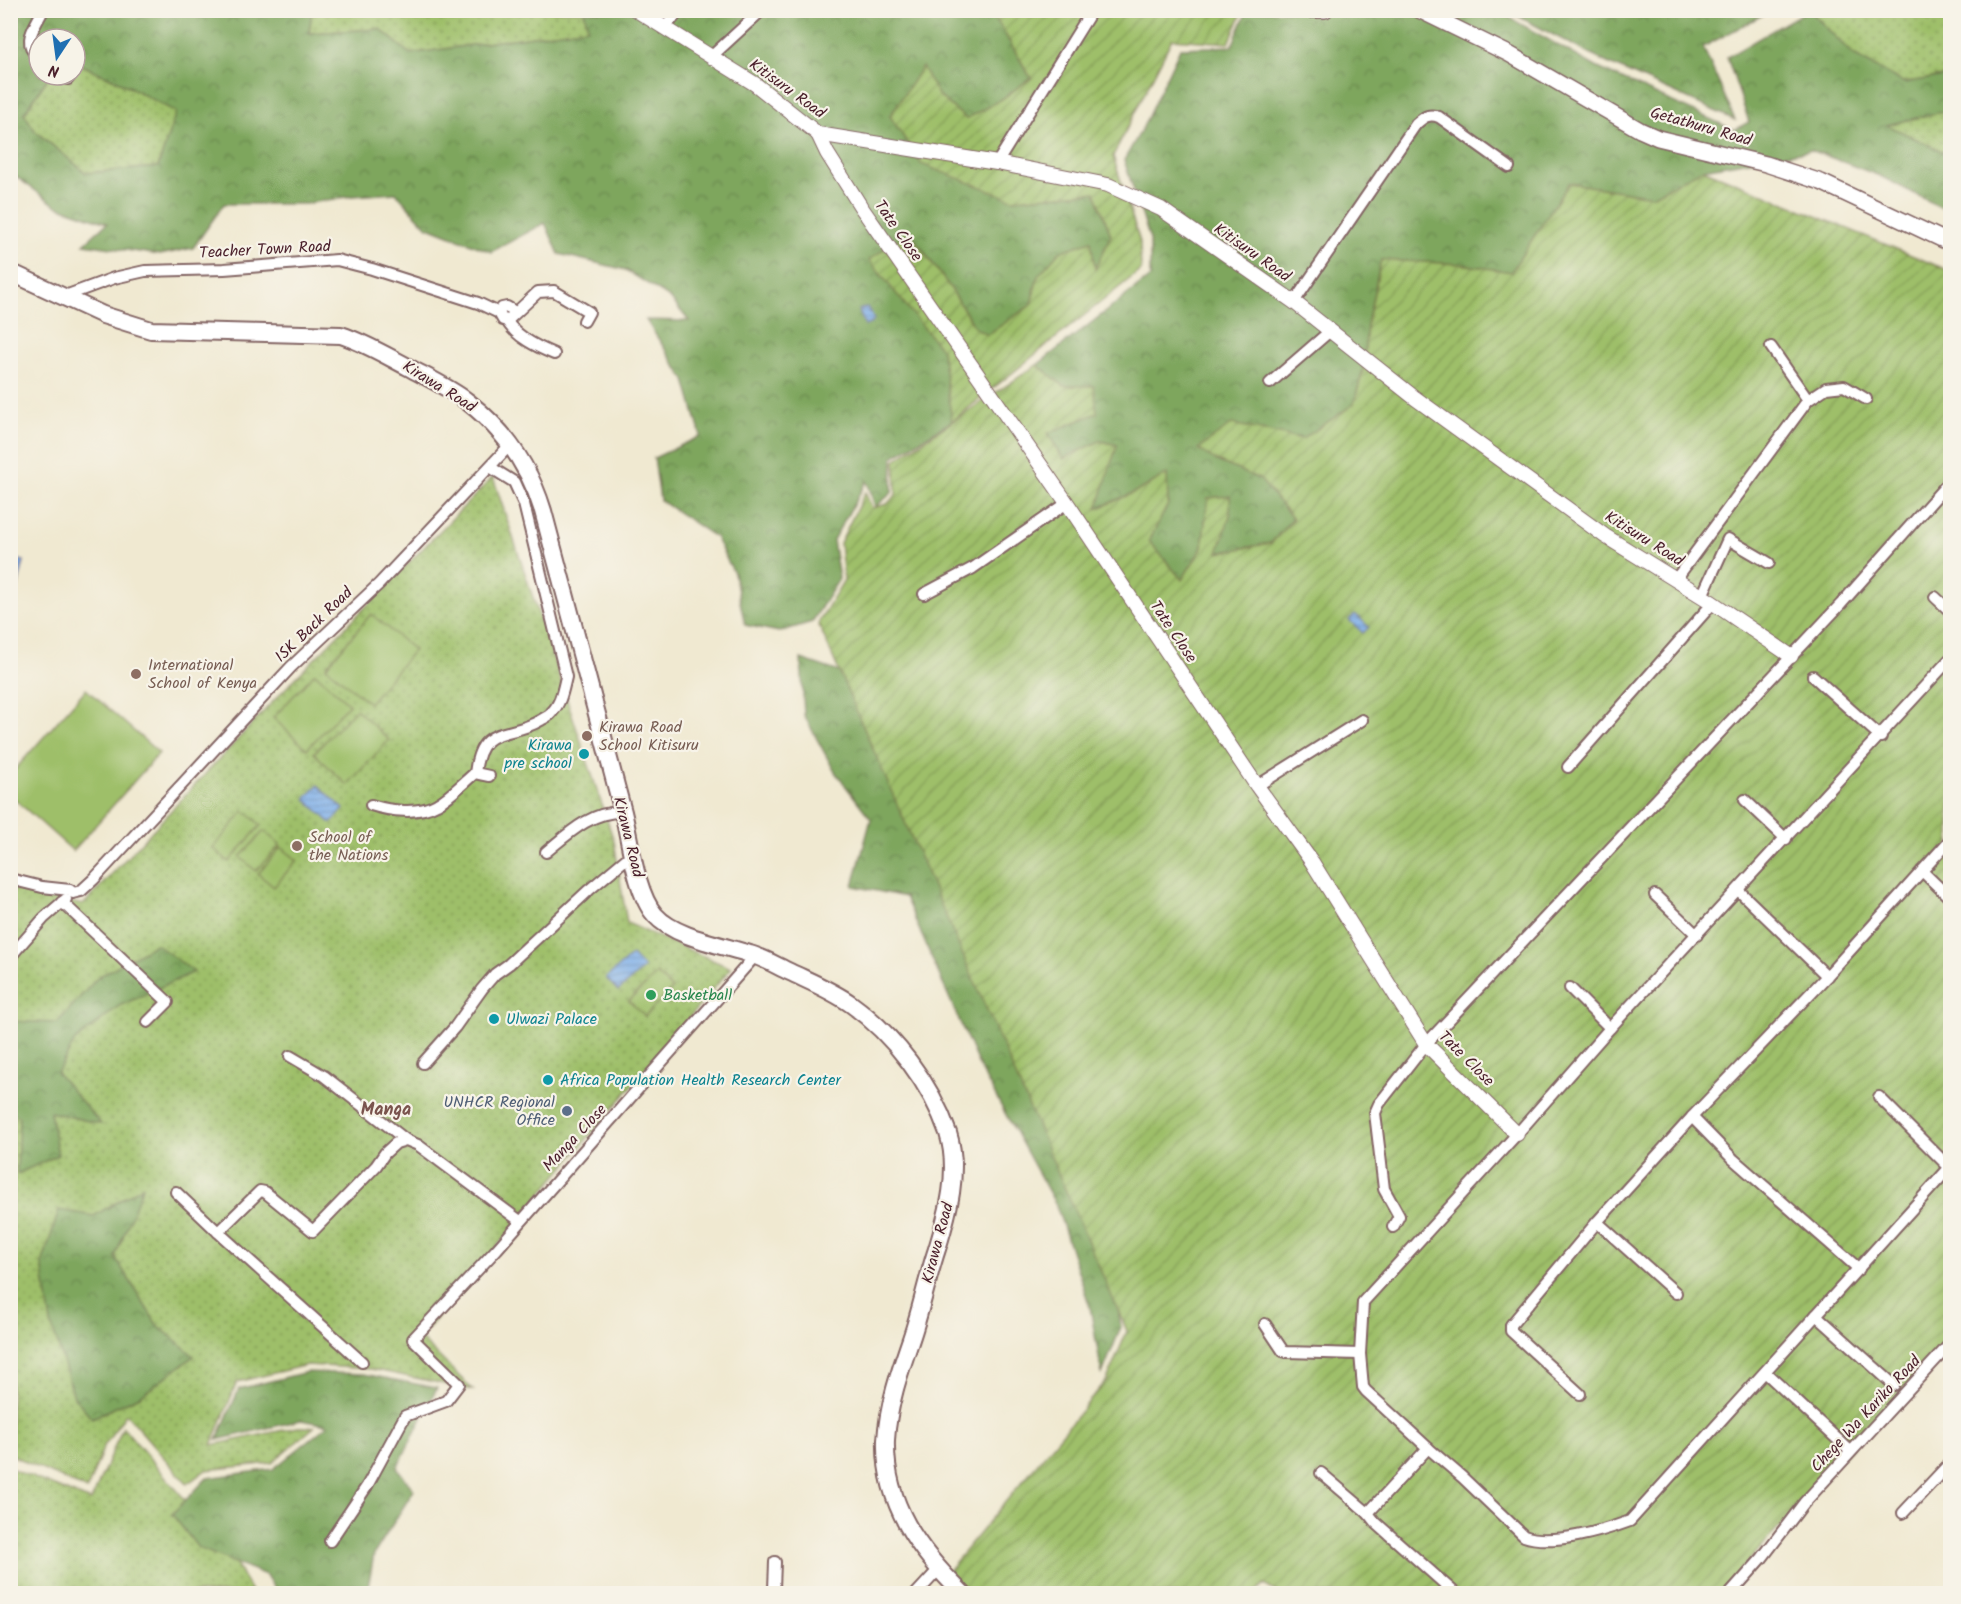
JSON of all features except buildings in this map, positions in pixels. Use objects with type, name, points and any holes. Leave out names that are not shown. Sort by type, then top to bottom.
[{"type":"main road","points":[[1304,10],[1325,10]]},
{"type":"main road","name":"Getathuru Road","points":[[1419,10],[1509,54],[1640,130],[1658,138],[1766,164],[1821,182],[1950,243]]},
{"type":"main road","name":"Kirawa Road","points":[[10,272],[103,315],[151,330],[341,335],[365,343],[467,401],[490,421],[510,445],[530,477],[543,511],[623,812],[632,854],[645,900],[650,909],[663,923],[683,933],[755,956],[833,993],[875,1023],[908,1061],[940,1112],[949,1137],[953,1160],[947,1220],[902,1363],[886,1440],[888,1466],[901,1513],[914,1539],[963,1593]]},
{"type":"street","points":[[36,27],[43,10]]},
{"type":"street","name":"Kitisuru Road","points":[[636,10],[755,84],[818,134],[997,163],[1108,185],[1161,209],[1294,302],[1414,398],[1605,536],[1676,579],[1791,656]]},
{"type":"street","points":[[665,27],[680,10]]},
{"type":"street","points":[[712,57],[762,10]]},
{"type":"street","points":[[997,163],[1092,10]]},
{"type":"street","points":[[1294,302],[1416,124],[1424,117],[1432,114],[1439,117],[1509,167]]},
{"type":"street","name":"Tate Close","points":[[818,134],[827,153],[861,207],[1067,503],[1257,786],[1312,862],[1426,1044],[1517,1134]]},
{"type":"street","name":"Teacher Town Road","points":[[65,296],[114,278],[145,271],[224,269],[337,260],[372,268],[468,300],[506,316]]},
{"type":"street","points":[[554,354],[528,341],[510,327],[506,316],[538,292],[554,291],[590,312],[584,321]]},
{"type":"street","points":[[1270,383],[1330,331]]},
{"type":"street","points":[[1771,347],[1808,400]]},
{"type":"street","points":[[1676,579],[1808,400],[1826,388],[1844,386],[1866,399]]},
{"type":"street","name":"ISK Back Road","points":[[10,957],[44,918],[62,902],[70,888],[81,891],[94,879],[291,667],[379,584],[510,445]]},
{"type":"street","points":[[371,805],[388,810],[423,809],[438,804],[475,774],[477,758],[485,742],[503,732],[532,725],[552,713],[562,696],[566,678],[524,504],[514,482],[490,467]]},
{"type":"street","points":[[1393,1227],[1399,1216],[1384,1189],[1375,1113],[1379,1104],[1426,1044],[1841,604],[1950,481]]},
{"type":"street","points":[[924,594],[981,563],[1067,503]]},
{"type":"street","points":[[1568,767],[1707,599],[1728,539],[1769,563]]},
{"type":"street","points":[[1935,597],[1950,611]]},
{"type":"street","points":[[1879,1097],[1950,1167],[1630,1521],[1582,1535],[1534,1540],[1524,1536],[1363,1387],[1360,1354],[1363,1302],[1517,1134],[1610,1028],[1950,659]]},
{"type":"street","points":[[1813,676],[1881,736]]},
{"type":"street","points":[[1257,786],[1362,720]]},
{"type":"street","points":[[475,774],[489,776]]},
{"type":"street","points":[[1746,800],[1786,839]]},
{"type":"street","points":[[546,852],[587,821],[608,813],[623,812]]},
{"type":"street","points":[[1580,1394],[1510,1328],[1597,1222],[1692,1117],[1827,976],[1950,840]]},
{"type":"street","points":[[423,1063],[455,1027],[495,974],[632,854]]},
{"type":"street","points":[[1922,871],[1950,898]]},
{"type":"street","points":[[10,879],[42,887],[70,888]]},
{"type":"street","points":[[1738,890],[1827,976]]},
{"type":"street","points":[[1655,895],[1697,934]]},
{"type":"street","points":[[62,902],[168,1002],[148,1022]]},
{"type":"street","name":"Manga Close","points":[[330,1541],[367,1486],[405,1416],[446,1401],[459,1384],[413,1339],[497,1249],[755,956]]},
{"type":"street","points":[[1570,988],[1610,1028]]},
{"type":"street","points":[[290,1056],[324,1076],[406,1140],[418,1145],[520,1221]]},
{"type":"street","points":[[1692,1117],[1732,1159],[1859,1269]]},
{"type":"street","points":[[218,1232],[260,1191],[265,1192],[313,1231],[376,1166],[385,1153],[396,1143],[406,1140]]},
{"type":"street","points":[[176,1192],[362,1362]]},
{"type":"street","points":[[1597,1222],[1676,1293]]},
{"type":"street","points":[[1816,1315],[1894,1385]]},
{"type":"street","points":[[1265,1324],[1283,1351],[1286,1352],[1360,1354]]},
{"type":"street","name":"Chege Wa Kariko Road","points":[[1730,1593],[1762,1558],[1804,1503],[1950,1344]]},
{"type":"street","points":[[1766,1373],[1848,1449]]},
{"type":"street","points":[[1368,1513],[1428,1448]]},
{"type":"street","points":[[1903,1513],[1950,1463]]},
{"type":"street","points":[[1321,1473],[1456,1593]]},
{"type":"street","points":[[775,1562],[774,1589],[777,1593]]},
{"type":"street","points":[[916,1593],[939,1569]]},
{"type":"green space","points":[[312,10],[584,11],[589,28],[410,54],[380,29],[309,33]]},
{"type":"green space","points":[[11,11],[20,11],[11,50]]},
{"type":"green space","points":[[20,11],[312,11],[309,33],[380,29],[410,54],[588,28],[584,11],[989,11],[1031,78],[1002,99],[966,119],[938,95],[922,68],[890,116],[1012,199],[1095,192],[1111,235],[1095,270],[1038,276],[1031,305],[987,335],[975,328],[951,289],[910,232],[870,260],[942,350],[952,421],[893,457],[892,493],[875,507],[867,481],[833,540],[839,579],[812,622],[779,632],[745,625],[734,573],[715,537],[660,500],[654,458],[701,436],[685,380],[646,320],[689,321],[670,298],[626,270],[559,254],[545,223],[491,252],[426,226],[396,193],[352,196],[305,204],[224,204],[193,248],[160,255],[84,244],[107,223],[57,206],[11,173],[11,50]],"holes":[[[27,27],[87,27],[87,67],[176,112],[158,167],[86,173],[35,131],[24,113],[42,87],[27,87]]]},
{"type":"green space","points":[[989,11],[1243,11],[1229,43],[1172,39],[1113,156],[1140,242],[1141,270],[952,421],[942,350],[869,260],[909,232],[951,289],[975,328],[987,335],[1031,305],[1038,276],[1059,252],[1091,241],[1095,269],[1111,235],[1095,192],[1012,199],[921,164],[890,116],[922,67],[938,95],[966,119],[1002,99],[1031,78]]},
{"type":"green space","points":[[1247,11],[1498,11],[1598,68],[1734,130],[1749,122],[1727,57],[1806,11],[1810,11],[1853,55],[1904,83],[1950,75],[1950,110],[1887,125],[1950,155],[1950,212],[1880,176],[1811,150],[1704,169],[1652,196],[1569,183],[1511,272],[1459,264],[1381,260],[1367,325],[1363,370],[1354,404],[1303,439],[1232,424],[1217,461],[1260,479],[1293,518],[1271,543],[1217,553],[1230,515],[1230,496],[1208,498],[1202,548],[1182,580],[1149,541],[1168,504],[1167,475],[1142,489],[1096,509],[1117,445],[1100,441],[1063,459],[1048,433],[1097,413],[1037,365],[1150,277],[1150,240],[1124,160],[1143,127],[1180,48],[1232,46]]},
{"type":"green space","points":[[1508,11],[1770,11],[1703,47],[1735,120],[1603,61]]},
{"type":"green space","points":[[1810,11],[1950,11],[1950,75],[1904,83],[1853,55]]},
{"type":"green space","points":[[87,67],[177,112],[158,167],[86,173],[35,131],[24,114],[42,87],[87,87]]},
{"type":"green space","points":[[1950,110],[1950,155],[1886,125]]},
{"type":"green space","points":[[1703,169],[1950,271],[1950,1337],[1720,1593],[1279,1594],[1263,1584],[1254,1594],[970,1593],[947,1572],[1107,1380],[1127,1331],[818,623],[844,580],[840,543],[865,492],[872,508],[887,504],[896,495],[895,460],[1037,365],[1064,386],[1094,386],[1097,413],[1048,433],[1063,459],[1100,441],[1117,445],[1097,509],[1142,489],[1167,474],[1168,504],[1149,541],[1182,580],[1202,548],[1208,498],[1230,496],[1230,515],[1218,553],[1271,543],[1293,519],[1260,479],[1217,461],[1198,449],[1232,424],[1303,439],[1354,404],[1363,370],[1367,325],[1381,260],[1460,264],[1511,272],[1569,183],[1652,196]]},
{"type":"green space","points":[[493,477],[614,841],[627,923],[731,968],[420,1338],[473,1390],[371,1369],[307,1365],[237,1382],[212,1445],[298,1427],[314,1427],[272,1463],[206,1470],[187,1484],[126,1414],[104,1446],[87,1490],[11,1455],[11,888],[83,905],[277,697]]},
{"type":"green space","points":[[371,614],[414,650],[369,703],[326,667]]},
{"type":"green space","points":[[801,659],[884,687],[1104,1222],[1121,1327],[1102,1374],[1090,1307],[1056,1205],[980,1068],[905,897],[853,886],[871,819],[835,772],[804,715]]},
{"type":"green space","points":[[315,673],[349,704],[307,749],[273,718]]},
{"type":"green space","points":[[86,689],[159,753],[73,851],[11,796],[11,774]]},
{"type":"green space","points":[[356,709],[389,740],[347,785],[314,753]]},
{"type":"green space","points":[[244,811],[261,825],[229,862],[213,848]]},
{"type":"green space","points":[[264,831],[280,845],[256,871],[240,857]]},
{"type":"green space","points":[[281,847],[297,860],[274,887],[258,874]]},
{"type":"green space","points":[[156,944],[194,972],[119,1006],[75,1041],[57,1073],[101,1124],[50,1112],[58,1155],[17,1174],[19,1117],[11,1112],[10,1021],[57,1023],[98,977]]},
{"type":"green space","name":"Basketball","points":[[657,974],[672,989],[645,1016],[629,1001]]},
{"type":"green space","points":[[143,1186],[115,1257],[157,1325],[194,1356],[140,1396],[92,1418],[74,1397],[51,1323],[42,1264],[59,1210],[94,1216]]},
{"type":"green space","points":[[307,1372],[364,1374],[437,1388],[397,1468],[414,1490],[374,1554],[367,1593],[277,1593],[266,1575],[198,1548],[172,1514],[207,1478],[273,1469],[328,1425],[301,1420],[217,1440],[239,1389]]},
{"type":"green space","points":[[123,1427],[229,1551],[252,1593],[11,1593],[10,1468],[91,1501]]},
{"type":"water","points":[[867,307],[874,319],[872,323],[865,326],[859,310]]},
{"type":"water","points":[[11,558],[24,561],[15,599],[11,597]]},
{"type":"water","points":[[1355,614],[1369,627],[1363,633],[1349,620]]},
{"type":"water","points":[[318,785],[344,809],[331,823],[305,799]]},
{"type":"water","points":[[632,955],[644,968],[618,991],[606,978]]},
{"type":"place","name":"International School of Kenya","points":[[136,674]]},
{"type":"place","name":"Kirawa Road School Kitisuru","points":[[587,736]]},
{"type":"place","name":"Kirawa pre school","points":[[584,754]]},
{"type":"place","name":"School of the Nations","points":[[297,846]]},
{"type":"place","name":"Basketball","points":[[651,995]]},
{"type":"place","name":"Ulwazi Palace","points":[[494,1019]]},
{"type":"place","name":"Africa Population Health Research Center","points":[[548,1080]]},
{"type":"place","name":"UNHCR Regional Office","points":[[567,1111]]},
{"type":"district","name":"Manga","points":[[386,1110]]}]
